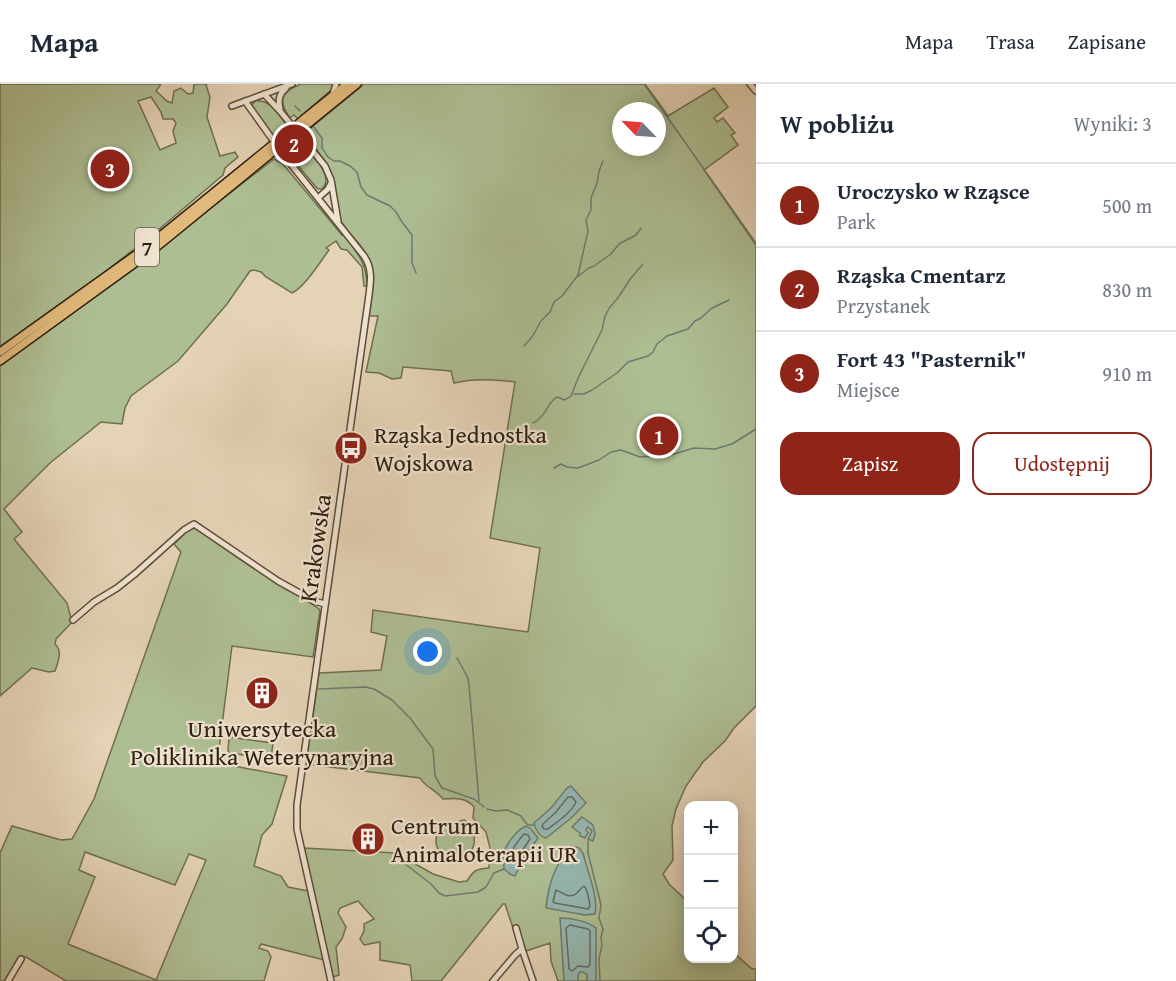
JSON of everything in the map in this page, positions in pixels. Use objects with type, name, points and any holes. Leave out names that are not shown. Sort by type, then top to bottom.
[{"type":"main road","name":"7","points":[[0,352],[148,246],[288,136],[347,84]]},
{"type":"main road","name":"7","points":[[307,120],[357,84]]},
{"type":"main road","name":"7","points":[[0,361],[153,250],[276,145]]},
{"type":"street","points":[[332,97],[336,84]]},
{"type":"street","points":[[750,84],[756,90]]},
{"type":"street","points":[[232,106],[291,85]]},
{"type":"street","points":[[280,111],[280,95],[291,85]]},
{"type":"street","points":[[264,94],[328,171],[338,222]]},
{"type":"street","name":"Krakowska","points":[[245,101],[276,145],[368,261],[371,280],[297,806],[297,829],[331,981]]},
{"type":"street","points":[[320,200],[331,181]]},
{"type":"street","points":[[320,200],[333,190]]},
{"type":"street","points":[[73,620],[94,602],[130,578],[184,530],[194,524],[278,581],[314,601],[325,604]]},
{"type":"street","points":[[516,928],[533,981]]},
{"type":"street","points":[[493,981],[515,954],[522,949]]},
{"type":"street","points":[[8,981],[21,959]]},
{"type":"green space","points":[[0,84],[161,84],[156,91],[172,103],[174,91],[181,88],[188,94],[193,93],[194,84],[207,84],[210,97],[207,117],[220,156],[235,152],[238,157],[225,168],[223,175],[151,236],[0,349]],"holes":[[[151,97],[163,119],[173,119],[176,123],[173,131],[176,143],[160,150],[138,101]]]},
{"type":"green space","points":[[301,84],[334,84],[331,90],[298,119],[294,115],[290,118],[283,106],[283,97],[289,90]]},
{"type":"green space","points":[[364,84],[645,84],[658,102],[612,102],[612,156],[666,156],[666,113],[668,116],[714,88],[728,107],[714,118],[717,122],[723,118],[735,133],[731,135],[738,145],[704,170],[756,245],[756,706],[703,762],[686,786],[676,809],[672,826],[673,860],[663,874],[669,884],[684,898],[684,963],[738,963],[738,957],[752,969],[756,969],[756,981],[558,981],[551,961],[550,943],[526,951],[518,928],[514,931],[505,904],[503,904],[441,981],[412,981],[410,965],[380,960],[380,942],[364,945],[360,939],[364,931],[364,924],[374,919],[358,901],[340,908],[338,913],[346,927],[336,947],[339,975],[333,977],[304,848],[396,853],[433,874],[459,882],[467,881],[476,871],[489,868],[490,848],[486,832],[473,818],[474,807],[471,804],[460,799],[443,799],[420,778],[306,764],[319,673],[381,670],[387,636],[371,632],[373,610],[528,632],[540,548],[490,538],[515,382],[484,379],[454,383],[451,371],[403,367],[401,378],[392,379],[379,373],[366,372],[378,316],[369,316],[373,288],[370,262],[340,219],[330,170],[305,136],[306,132]]},
{"type":"green space","points":[[256,100],[271,106],[287,126],[275,138],[251,106]]},
{"type":"green space","points":[[295,142],[300,147],[303,146],[321,166],[326,178],[322,189],[315,186],[287,152]]},
{"type":"green space","points":[[274,159],[283,164],[350,242],[363,265],[367,286],[364,286],[362,267],[347,250],[341,249],[336,241],[326,248],[329,250],[302,286],[292,293],[261,272],[250,271],[227,304],[178,361],[131,396],[125,408],[122,424],[101,422],[50,463],[4,509],[22,532],[14,539],[67,603],[72,622],[56,639],[55,644],[59,653],[55,671],[32,668],[0,696],[0,364],[151,257]]},
{"type":"green space","points":[[192,526],[199,528],[320,611],[313,657],[232,646],[218,757],[234,766],[287,776],[272,824],[262,835],[254,866],[281,876],[288,887],[308,891],[324,960],[261,944],[259,948],[268,951],[271,957],[264,981],[66,981],[21,956],[6,981],[0,981],[0,853],[12,826],[61,840],[72,839],[94,799],[181,552],[174,544]],"holes":[[[85,852],[175,885],[189,854],[206,860],[156,980],[68,944],[95,877],[79,870]]]},
{"type":"green space","points":[[229,737],[273,743],[271,759],[230,753],[228,751]]},
{"type":"green space","points":[[464,820],[472,828],[474,836],[470,853],[456,858],[442,854],[436,838],[440,826]]},
{"type":"water","points":[[571,786],[586,803],[570,819],[546,838],[544,837],[535,828],[534,823]]},
{"type":"water","points":[[582,817],[593,825],[595,834],[593,841],[588,839],[592,831],[588,827],[585,838],[572,827]]},
{"type":"water","points":[[527,826],[538,838],[523,859],[515,876],[504,869],[504,853],[513,837]]},
{"type":"water","points":[[571,846],[579,848],[583,853],[594,892],[595,914],[585,915],[546,908],[554,875]]},
{"type":"water","points":[[560,918],[579,920],[596,928],[596,981],[587,981],[587,975],[580,972],[578,981],[564,981]]},
{"type":"waterway","points":[[644,84],[756,243]]},
{"type":"waterway","points":[[295,106],[300,111]]},
{"type":"waterway","points":[[313,126],[322,138],[322,148],[328,157],[350,166],[357,172],[361,187],[367,195],[390,206],[396,212],[412,235],[412,263],[416,273]]},
{"type":"waterway","points":[[524,346],[550,312],[554,302],[562,296],[578,275],[588,231],[586,220],[591,210],[591,198],[603,161]]},
{"type":"waterway","points":[[577,277],[611,254],[619,244],[636,235],[641,228]]},
{"type":"waterway","points":[[533,423],[541,417],[557,397],[565,400],[571,396],[602,330],[605,316],[643,264]]},
{"type":"waterway","points":[[574,394],[584,394],[592,390],[617,373],[628,362],[648,356],[667,336],[688,329],[712,308],[729,300]]},
{"type":"waterway","points":[[554,468],[561,464],[578,468],[599,460],[611,452],[621,450],[640,457],[674,454],[694,448],[715,449],[732,444],[756,429]]},
{"type":"waterway","points":[[457,658],[468,678],[479,801]]},
{"type":"waterway","points":[[319,689],[365,687],[374,689],[392,700],[410,718],[433,749],[435,776],[442,788],[474,799],[484,807]]},
{"type":"waterway","points":[[487,809],[507,810],[521,816],[527,824],[534,825]]},
{"type":"waterway","points":[[588,841],[588,853],[601,905],[599,918],[603,929],[599,959],[600,981]]},
{"type":"waterway","points":[[400,860],[445,896],[478,892],[486,887],[494,873],[504,869]]},
{"type":"place","name":"Rząska Cmentarz","points":[[294,144]]},
{"type":"place","name":"Fort 43 \"Pasternik\"","points":[[110,169]]},
{"type":"place","name":"Uroczysko w Rząsce","points":[[659,436]]},
{"type":"place","name":"Rząska Jednostka Wojskowa","points":[[351,448]]},
{"type":"place","name":"Uniwersytecka Poliklinika Weterynaryjna","points":[[262,693]]},
{"type":"place","name":"Centrum Animaloterapii UR","points":[[368,839]]}]
